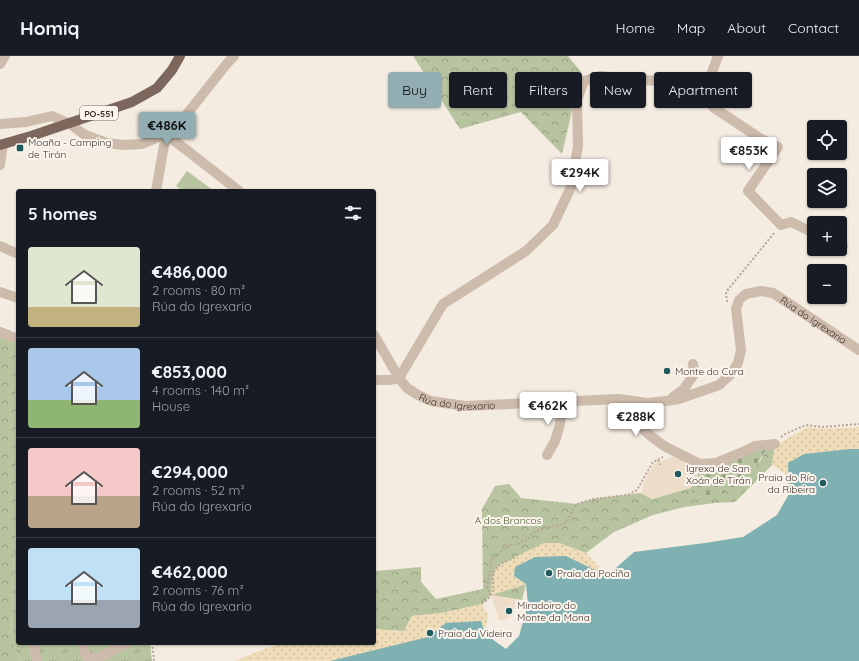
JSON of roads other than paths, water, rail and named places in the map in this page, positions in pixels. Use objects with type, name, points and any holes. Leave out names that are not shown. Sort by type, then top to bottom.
[{"type":"main road","name":"PO-551","points":[[2,145],[70,124],[132,102],[157,88],[172,70],[180,56]]},
{"type":"street","points":[[0,64],[5,56]]},
{"type":"street","points":[[0,124],[26,122],[52,116],[70,124],[85,135],[107,142],[124,145],[142,144],[166,134],[179,124],[234,56]]},
{"type":"street","points":[[712,72],[718,56]]},
{"type":"street","points":[[376,380],[391,380],[399,378],[443,304],[526,251],[552,224],[571,187],[578,146],[577,100],[584,81],[600,76],[654,81]]},
{"type":"street","points":[[716,108],[761,139],[778,147],[748,192],[781,225],[791,222],[807,230]]},
{"type":"street","points":[[156,189],[166,134]]},
{"type":"street","points":[[166,134],[236,189]]},
{"type":"street","points":[[0,165],[2,145]]},
{"type":"street","points":[[0,246],[16,253]]},
{"type":"street","name":"Rúa do Igrexario","points":[[376,338],[399,378],[407,388],[431,401],[465,406],[619,399],[647,403],[678,399],[719,385],[731,374],[738,363],[741,350],[736,309],[739,300],[746,294],[761,291],[773,293],[859,350]]},
{"type":"street","points":[[0,292],[16,297]]},
{"type":"street","points":[[0,332],[16,338]]},
{"type":"street","points":[[666,401],[684,389],[694,374],[693,364]]},
{"type":"street","points":[[613,400],[647,433],[664,446],[700,464],[716,463],[756,446],[775,444]]},
{"type":"street","points":[[547,456],[557,435],[564,402]]},
{"type":"street","points":[[33,645],[37,661]]},
{"type":"street","points":[[82,645],[85,655],[91,659],[96,659],[123,645]]},
{"type":"water","points":[[859,449],[859,661],[330,661],[428,637],[446,623],[481,621],[485,634],[506,649],[519,636],[528,604],[526,584],[514,576],[515,567],[535,557],[566,556],[607,576],[634,552],[743,537],[777,515],[789,494],[788,463],[804,454]]},
{"type":"place","name":"Moaña - Camping de Tirán","points":[[20,148]]},
{"type":"place","name":"Monte do Cura","points":[[667,371]]},
{"type":"place","name":"Igrexa de San Xoán de Tirán","points":[[678,474]]},
{"type":"place","name":"Praia do Río da Ribeira","points":[[823,483]]},
{"type":"place","name":"Praia da Pociña","points":[[549,573]]},
{"type":"place","name":"Miradoiro do Monte da Mona","points":[[509,611]]},
{"type":"place","name":"Praia da Videira","points":[[430,633]]},
{"type":"park label","name":"A dos Brancos","points":[[508,520]]}]
